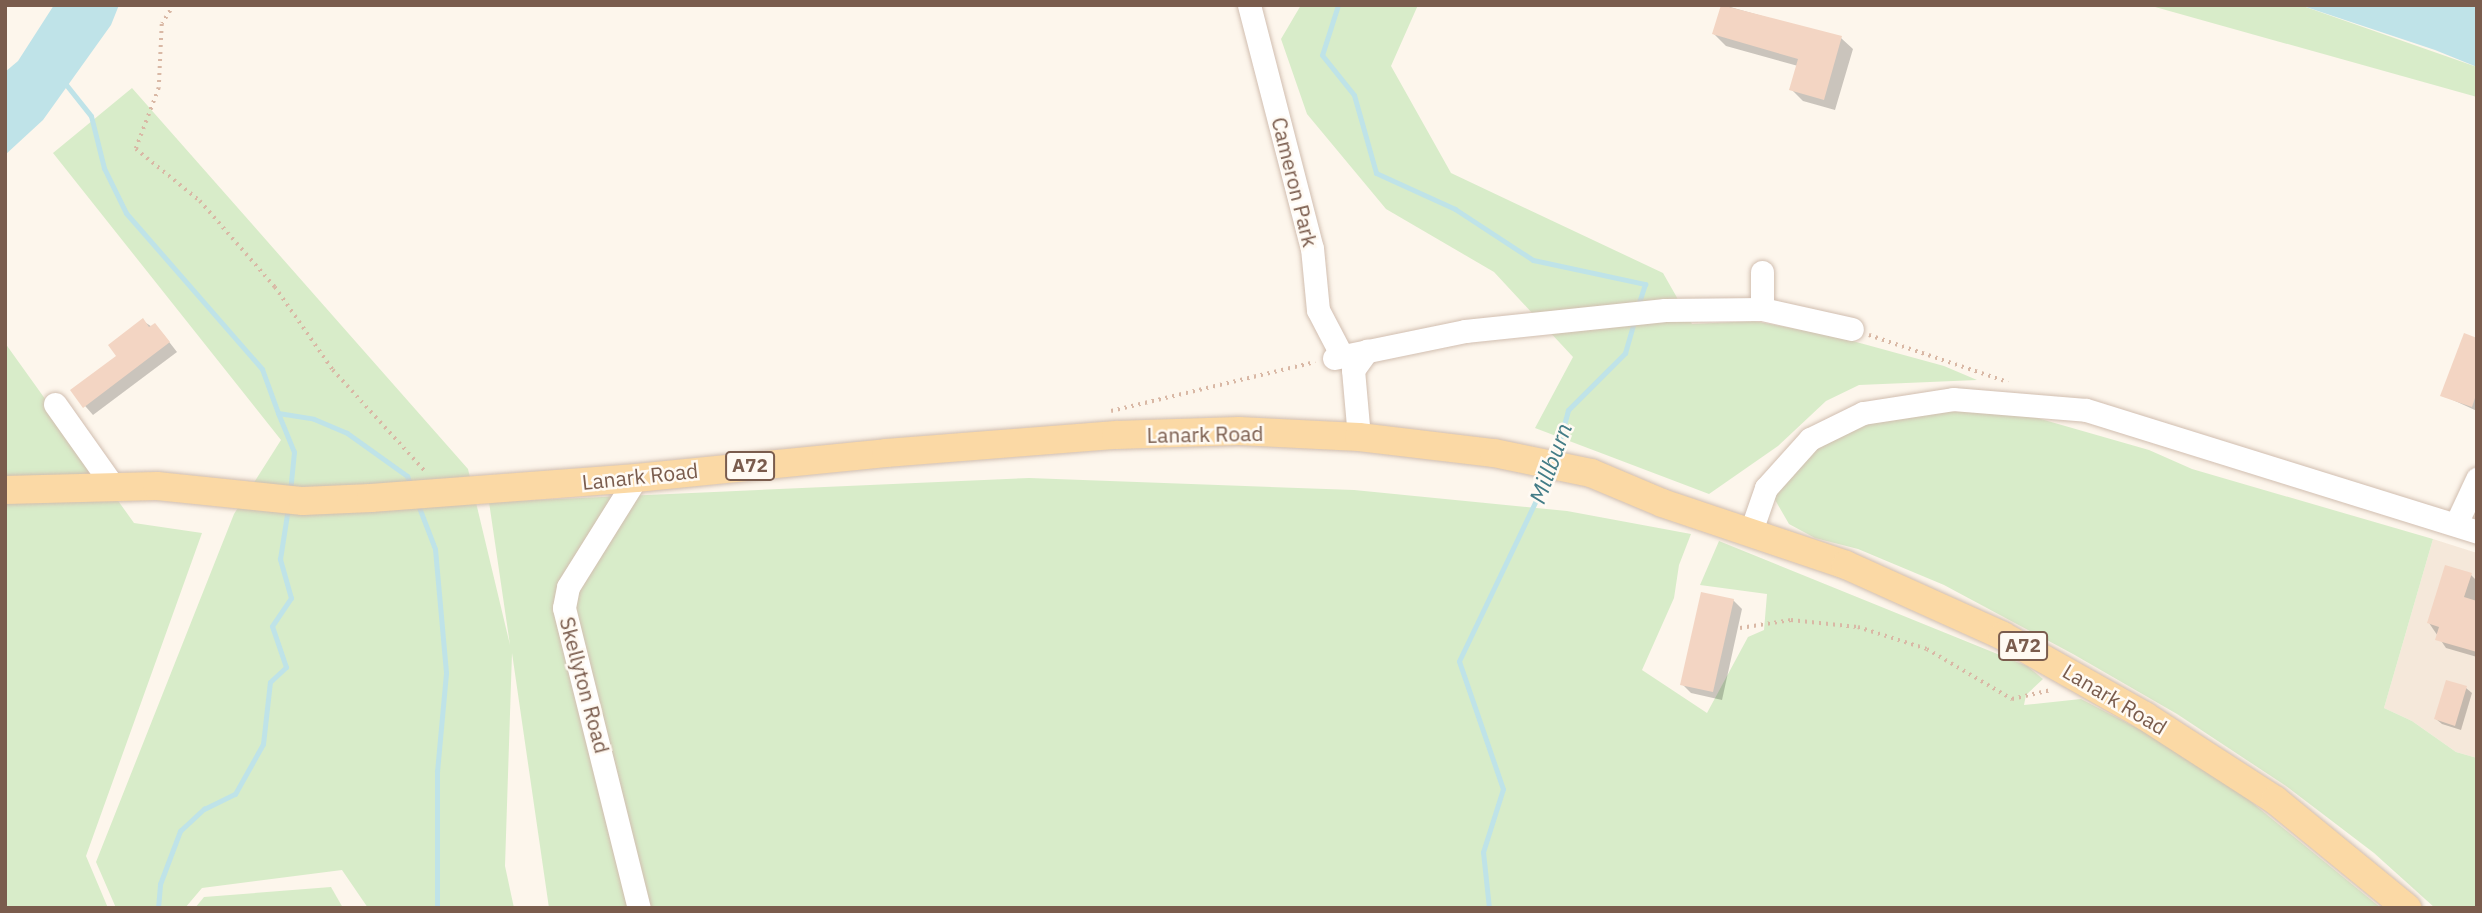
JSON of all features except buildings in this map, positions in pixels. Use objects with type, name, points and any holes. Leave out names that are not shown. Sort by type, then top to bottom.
[{"type":"main road","name":"Lanark Road","points":[[5,490],[113,486],[303,501],[636,478],[1116,435],[1238,431],[1359,436],[1494,453],[1591,473],[1662,503],[1751,531],[1915,595],[2071,672],[2275,800],[2407,908]]},
{"type":"street","name":"Cameron Park","points":[[1249,5],[1312,248],[1318,310],[1338,357]]},
{"type":"street","points":[[1762,272],[1762,309]]},
{"type":"street","points":[[1338,357],[1465,331],[1665,310],[1762,309],[1852,329]]},
{"type":"street","points":[[1359,436],[1353,370],[1367,351]]},
{"type":"street","points":[[1751,531],[1766,488],[1810,439],[1863,414],[1953,399],[2086,410],[2467,528],[2477,479]]},
{"type":"street","points":[[55,404],[113,486]]},
{"type":"street","name":"Skellyton Road","points":[[636,478],[568,587],[564,608],[639,908]]},
{"type":"path","points":[[174,5],[162,24],[159,88],[136,149],[208,210],[275,287],[333,370],[431,477],[434,491]]},
{"type":"path","points":[[1852,329],[2022,387]]},
{"type":"path","name":"Lanark Road","points":[[1100,414],[1338,357]]},
{"type":"path","points":[[1741,628],[1791,620],[1858,627],[1927,649],[2012,699],[2061,687],[2071,672]]},
{"type":"shaded area","points":[[2433,539],[2477,553],[2477,758],[2456,752],[2412,721],[2384,708]]},
{"type":"green space","points":[[1301,5],[1418,5],[1391,66],[1451,173],[1663,273],[1692,324],[1754,321],[1838,337],[1944,366],[1977,380],[1859,385],[1826,401],[1778,446],[1709,494],[1535,428],[1573,357],[1494,272],[1386,209],[1307,114],[1281,39]]},
{"type":"green space","points":[[2148,5],[2300,5],[2477,67],[2477,97]]},
{"type":"green space","points":[[132,88],[468,469],[510,645],[489,502],[1029,478],[1354,490],[1567,511],[1691,534],[1679,565],[1674,598],[1642,670],[1707,713],[1748,637],[1764,630],[1767,594],[1700,585],[1719,541],[2027,666],[2043,679],[2026,695],[2024,705],[2081,699],[2158,739],[2238,791],[2381,908],[549,908],[512,653],[505,866],[514,908],[368,908],[342,870],[202,888],[185,908],[116,908],[96,862],[234,514],[281,440],[53,153]]},
{"type":"green space","points":[[5,343],[134,523],[202,533],[86,856],[108,908],[5,908]]},
{"type":"green space","points":[[1938,411],[2020,413],[2149,450],[2192,469],[2433,539],[2384,708],[2412,721],[2456,752],[2477,758],[2477,908],[2435,908],[2374,853],[2286,786],[2177,714],[2073,654],[1944,585],[1858,549],[1815,538],[1789,524],[1774,498],[1776,485],[1811,447],[1879,418]]},
{"type":"green space","points":[[331,887],[343,908],[195,908],[204,897]]},
{"type":"water","points":[[54,5],[119,5],[111,25],[43,120],[5,155],[5,72],[18,61]]},
{"type":"water","points":[[2300,5],[2477,5],[2477,67],[2435,50]]},
{"type":"waterway","name":"Millburn","points":[[1338,5],[1322,55],[1354,95],[1376,173],[1455,209],[1533,260],[1645,284],[1638,306]]},
{"type":"waterway","points":[[64,82],[91,116],[104,168],[126,213],[262,369],[278,413],[314,419],[347,433],[407,476],[411,486]]},
{"type":"waterway","name":"Millburn","points":[[1555,458],[1568,410],[1625,353],[1635,319]]},
{"type":"waterway","points":[[278,413],[294,452],[290,492]]},
{"type":"waterway","name":"Millburn","points":[[1489,908],[1483,852],[1503,789],[1459,661],[1549,473]]},
{"type":"waterway","points":[[417,502],[435,549],[446,673],[437,771],[437,908]]},
{"type":"waterway","points":[[158,908],[160,884],[180,831],[204,809],[235,794],[263,744],[270,682],[286,667],[272,626],[291,598],[280,559],[288,508]]}]
